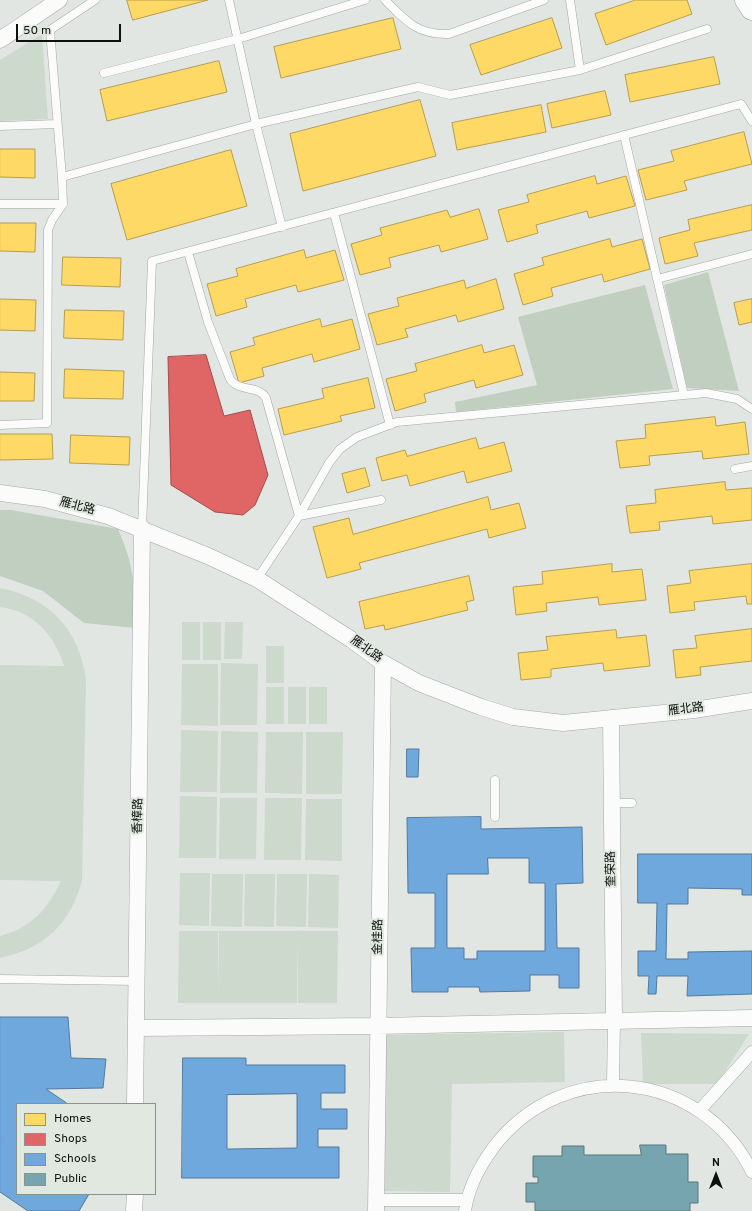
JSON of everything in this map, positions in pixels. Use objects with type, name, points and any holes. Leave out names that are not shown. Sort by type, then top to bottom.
[{"type":"main road","points":[[746,0],[752,9]]},
{"type":"street","points":[[0,40],[59,0]]},
{"type":"street","name":"雁北路","points":[[0,493],[30,496],[67,504],[142,528],[257,579],[352,640],[383,663],[419,683],[481,707],[513,716],[563,723],[694,710],[752,701]]},
{"type":"street","name":"香樟路","points":[[135,1103],[142,528]]},
{"type":"street","name":"金桂路","points":[[376,1205],[377,1026],[383,663]]},
{"type":"street","name":"奎荣路","points":[[611,718],[614,1020]]},
{"type":"street","points":[[136,1028],[377,1026],[752,1018]]},
{"type":"street","points":[[613,1086],[614,1020]]},
{"type":"street","points":[[700,1110],[752,1052]]},
{"type":"street","points":[[376,1205],[466,1206],[476,1176],[488,1155],[503,1135],[521,1118],[564,1094],[613,1086],[638,1088],[663,1093],[700,1110],[721,1129],[741,1151],[752,1172]]},
{"type":"street","points":[[134,1211],[135,1195]]},
{"type":"lane","points":[[0,425],[47,423],[48,230],[52,220],[62,204],[62,177],[50,30],[95,0]]},
{"type":"lane","points":[[229,0],[256,124],[282,227]]},
{"type":"lane","points":[[104,73],[238,39],[365,0]]},
{"type":"lane","points":[[385,0],[413,27],[424,32],[438,34],[449,34],[544,0]]},
{"type":"lane","points":[[570,0],[580,70]]},
{"type":"lane","points":[[62,177],[256,124],[418,88],[450,95],[580,70],[707,29]]},
{"type":"lane","points":[[142,528],[152,262],[741,104],[752,121]]},
{"type":"lane","points":[[0,126],[57,124]]},
{"type":"lane","points":[[624,135],[684,395]]},
{"type":"lane","points":[[0,204],[62,204]]},
{"type":"lane","points":[[334,213],[390,425]]},
{"type":"lane","points":[[188,252],[208,322],[230,379],[236,385],[259,391],[266,398],[299,516]]},
{"type":"lane","points":[[657,279],[752,254]]},
{"type":"lane","points":[[257,579],[299,516],[329,463],[340,449],[357,437],[390,425],[405,422],[706,393],[737,398],[752,409]]},
{"type":"lane","points":[[735,469],[752,466]]},
{"type":"lane","points":[[299,516],[381,500]]},
{"type":"lane","points":[[495,780],[495,817]]},
{"type":"lane","points":[[611,803],[632,803]]},
{"type":"lane","points":[[0,979],[137,981]]},
{"type":"green space","points":[[42,34],[48,119],[0,121],[0,60]]},
{"type":"green space","points":[[708,272],[739,391],[687,388],[664,285]]},
{"type":"green space","points":[[645,285],[673,389],[456,412],[455,402],[537,385],[518,317]]},
{"type":"green space","points":[[0,510],[11,510],[118,529],[128,554],[133,577],[135,628],[84,623],[43,591],[0,576]]},
{"type":"green space","points":[[0,588],[34,599],[59,619],[69,631],[77,646],[86,680],[82,881],[70,910],[53,932],[30,948],[16,954],[0,958],[0,936],[21,928],[37,916],[44,909],[61,881],[0,880],[0,665],[64,666],[55,644],[41,626],[23,614],[12,609],[0,607]]},
{"type":"green space","points":[[182,622],[200,622],[200,660],[182,660]]},
{"type":"green space","points":[[203,622],[221,622],[221,660],[203,660]]},
{"type":"green space","points":[[225,622],[243,622],[242,659],[224,659]]},
{"type":"green space","points":[[266,646],[284,646],[284,683],[266,683]]},
{"type":"green space","points":[[221,663],[258,664],[257,725],[220,725]]},
{"type":"green space","points":[[182,664],[218,664],[218,726],[181,725]]},
{"type":"green space","points":[[266,687],[284,687],[284,724],[266,724]]},
{"type":"green space","points":[[288,687],[306,687],[306,724],[288,724]]},
{"type":"green space","points":[[309,687],[327,687],[327,724],[309,724]]},
{"type":"green space","points":[[181,730],[218,731],[217,792],[180,792]]},
{"type":"green space","points":[[221,731],[258,732],[257,793],[220,793]]},
{"type":"green space","points":[[266,732],[303,732],[302,794],[265,793]]},
{"type":"green space","points":[[306,732],[343,732],[342,794],[306,794]]},
{"type":"green space","points":[[180,796],[217,797],[216,858],[179,858]]},
{"type":"green space","points":[[220,798],[257,798],[256,859],[219,859]]},
{"type":"green space","points":[[265,798],[302,798],[301,860],[264,860]]},
{"type":"green space","points":[[306,799],[342,799],[342,861],[305,860]]},
{"type":"green space","points":[[180,873],[210,873],[209,926],[179,925]]},
{"type":"green space","points":[[212,874],[243,874],[242,927],[211,926]]},
{"type":"green space","points":[[245,874],[275,874],[274,927],[244,926]]},
{"type":"green space","points":[[277,874],[307,874],[306,927],[276,926]]},
{"type":"green space","points":[[309,874],[339,875],[338,928],[308,927]]},
{"type":"green space","points":[[179,931],[218,931],[218,1003],[178,1003]]},
{"type":"green space","points":[[219,931],[298,931],[297,1003],[218,1003]]},
{"type":"green space","points":[[298,931],[338,931],[337,1003],[298,1003]]},
{"type":"green space","points":[[564,1032],[565,1082],[452,1084],[450,1192],[381,1191],[383,1035]]},
{"type":"green space","points":[[641,1033],[749,1034],[717,1084],[643,1084]]},
{"type":"building: Homes","points":[[127,0],[208,0],[133,20]]},
{"type":"building: Homes","points":[[636,0],[687,0],[692,14],[606,45],[595,14]]},
{"type":"building: Homes","points":[[393,18],[401,49],[281,78],[274,47]]},
{"type":"building: Homes","points":[[552,18],[562,48],[481,75],[470,45]]},
{"type":"building: Homes","points":[[714,57],[720,84],[630,102],[625,75]]},
{"type":"building: Homes","points":[[219,61],[227,92],[107,121],[100,90]]},
{"type":"building: Homes","points":[[605,91],[611,115],[552,128],[547,104]]},
{"type":"building: Homes","points":[[420,100],[436,156],[303,191],[290,134]]},
{"type":"building: Homes","points":[[541,105],[546,132],[457,150],[452,123]]},
{"type":"building: Homes","points":[[744,132],[752,164],[684,181],[687,190],[646,200],[638,170],[674,161],[671,151]]},
{"type":"building: Homes","points":[[0,149],[35,149],[35,178],[0,177]]},
{"type":"building: Homes","points":[[231,150],[247,206],[127,240],[111,184]]},
{"type":"building: Homes","points":[[595,176],[597,184],[626,176],[635,206],[589,218],[587,211],[536,225],[538,233],[507,242],[498,210],[529,202],[527,195]]},
{"type":"building: Homes","points":[[752,205],[752,230],[694,243],[698,256],[665,264],[659,238],[690,230],[688,220]]},
{"type":"building: Homes","points":[[479,209],[488,239],[441,252],[439,245],[389,258],[391,267],[360,275],[351,244],[382,235],[380,228],[447,210],[450,217]]},
{"type":"building: Homes","points":[[0,223],[36,223],[35,252],[0,251]]},
{"type":"building: Homes","points":[[610,239],[612,247],[642,239],[650,269],[604,282],[602,274],[551,288],[553,296],[523,305],[514,274],[544,265],[542,258]]},
{"type":"building: Homes","points":[[304,250],[306,258],[335,250],[344,280],[298,292],[296,285],[245,299],[247,307],[216,316],[207,284],[238,276],[236,269]]},
{"type":"building: Homes","points":[[63,257],[121,258],[120,287],[62,285]]},
{"type":"building: Homes","points":[[496,279],[504,309],[458,322],[456,315],[405,329],[408,337],[377,345],[368,314],[399,306],[397,298],[464,280],[466,288]]},
{"type":"building: Homes","points":[[0,299],[36,300],[35,331],[0,330]]},
{"type":"building: Homes","points":[[752,299],[752,322],[739,325],[734,303]]},
{"type":"building: Homes","points":[[65,310],[124,311],[123,340],[64,338]]},
{"type":"building: Homes","points":[[320,319],[322,327],[352,319],[360,349],[314,362],[312,354],[262,368],[264,376],[239,383],[230,352],[255,345],[253,338]]},
{"type":"building: Homes","points":[[482,345],[484,353],[514,345],[523,375],[476,388],[474,380],[424,394],[426,402],[395,411],[386,379],[417,371],[415,364]]},
{"type":"building: Homes","points":[[65,369],[124,371],[123,399],[64,398]]},
{"type":"building: Homes","points":[[0,372],[35,373],[34,401],[0,401]]},
{"type":"building: Homes","points":[[368,378],[375,408],[340,416],[342,421],[284,435],[278,409],[324,398],[322,389]]},
{"type":"building: Homes","points":[[715,417],[716,426],[745,422],[749,454],[703,459],[702,451],[649,456],[650,465],[620,468],[616,441],[646,438],[645,425]]},
{"type":"building: Homes","points":[[0,434],[52,434],[53,459],[0,460]]},
{"type":"building: Homes","points":[[71,435],[130,437],[129,465],[70,463]]},
{"type":"building: Homes","points":[[476,438],[479,449],[504,442],[512,471],[467,483],[464,471],[410,486],[407,475],[382,481],[376,458],[405,450],[407,456]]},
{"type":"building: Homes","points":[[365,468],[370,486],[347,493],[342,474]]},
{"type":"building: Homes","points":[[725,482],[726,490],[752,488],[752,520],[713,524],[712,516],[659,522],[660,530],[630,533],[626,506],[656,503],[655,490]]},
{"type":"building: Homes","points":[[488,497],[491,510],[519,503],[526,528],[489,538],[487,529],[359,563],[361,569],[327,578],[313,527],[349,518],[353,534]]},
{"type":"building: Homes","points":[[612,564],[612,572],[642,569],[646,600],[599,605],[598,597],[546,603],[547,611],[516,615],[513,587],[543,584],[542,572]]},
{"type":"building: Homes","points":[[752,564],[752,604],[747,604],[746,596],[694,602],[695,610],[670,613],[667,586],[691,583],[689,571]]},
{"type":"building: Homes","points":[[469,576],[474,600],[466,602],[468,610],[385,630],[384,625],[365,629],[359,602]]},
{"type":"building: Homes","points":[[752,629],[752,661],[700,667],[701,675],[676,678],[673,650],[697,648],[695,636]]},
{"type":"building: Homes","points":[[616,630],[617,638],[646,635],[650,666],[604,671],[603,663],[551,669],[551,677],[521,680],[518,653],[548,650],[546,637]]},
{"type":"building: Shops","points":[[206,355],[224,416],[250,410],[268,475],[255,505],[243,515],[215,512],[171,485],[168,357]]},
{"type":"building: Schools","points":[[407,749],[419,749],[418,777],[407,777]]},
{"type":"building: Schools","points":[[481,817],[481,829],[582,827],[583,883],[556,884],[557,948],[579,948],[579,988],[559,988],[559,975],[530,975],[530,991],[480,992],[479,987],[448,987],[448,992],[412,992],[411,948],[435,948],[435,893],[408,893],[407,818]],"holes":[[[488,858],[529,858],[529,883],[545,883],[545,951],[477,951],[477,959],[464,959],[464,948],[447,948],[447,874],[488,874]]]},
{"type":"building: Schools","points":[[638,854],[752,854],[752,895],[742,895],[742,889],[688,888],[688,904],[667,904],[666,959],[688,959],[688,952],[752,951],[752,994],[687,996],[688,976],[657,976],[656,994],[648,994],[649,976],[638,976],[638,951],[656,951],[657,903],[638,903]]},
{"type":"building: Schools","points":[[0,1017],[68,1017],[71,1058],[106,1059],[103,1088],[46,1089],[67,1103],[16,1103],[16,1195],[88,1195],[79,1211],[28,1211],[0,1192]]},
{"type":"building: Schools","points":[[183,1058],[246,1058],[246,1065],[345,1065],[345,1093],[321,1093],[321,1109],[347,1109],[347,1129],[318,1129],[318,1147],[339,1147],[339,1178],[182,1178]],"holes":[[[297,1094],[297,1148],[227,1149],[227,1095]]]},
{"type":"building: Public","points":[[640,1145],[666,1145],[666,1154],[688,1154],[688,1182],[698,1182],[698,1203],[690,1203],[690,1211],[535,1211],[535,1202],[526,1202],[526,1183],[538,1183],[538,1177],[533,1177],[533,1156],[562,1156],[562,1146],[584,1146],[584,1155],[641,1155]]}]
